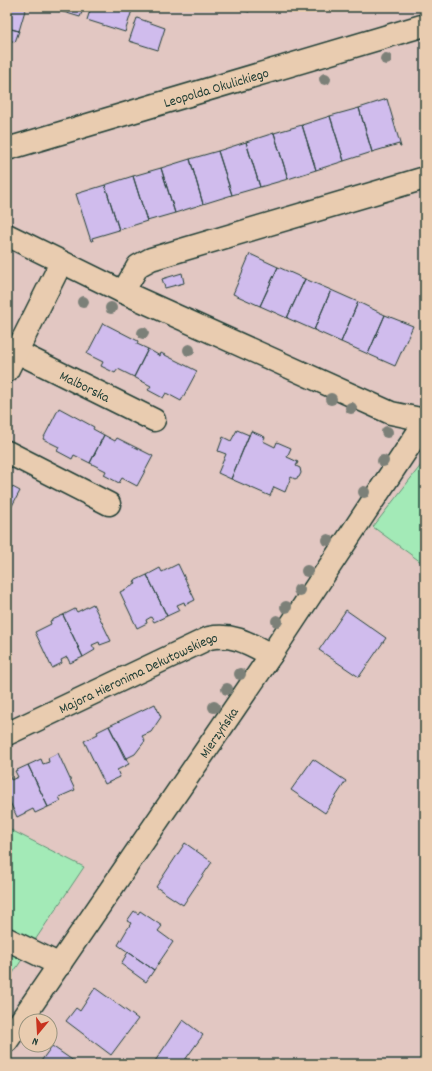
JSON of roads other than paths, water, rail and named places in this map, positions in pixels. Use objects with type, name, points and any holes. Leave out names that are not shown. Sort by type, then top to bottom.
[{"type":"street","name":"Leopolda Okulickiego","points":[[7,149],[425,25]]},
{"type":"street","points":[[123,292],[138,266],[151,259],[425,178]]},
{"type":"street","points":[[7,235],[123,292],[391,413],[425,421]]},
{"type":"street","points":[[7,371],[62,263]]},
{"type":"street","name":"Malborska","points":[[17,352],[154,420]]},
{"type":"street","name":"Mierzyńska","points":[[7,1041],[271,655],[425,421]]},
{"type":"street","points":[[7,452],[109,504]]},
{"type":"street","name":"Majora Hieronima Dekutowskiego","points":[[7,734],[209,638],[222,635],[242,640],[271,655]]},
{"type":"street","points":[[7,939],[60,965]]}]
